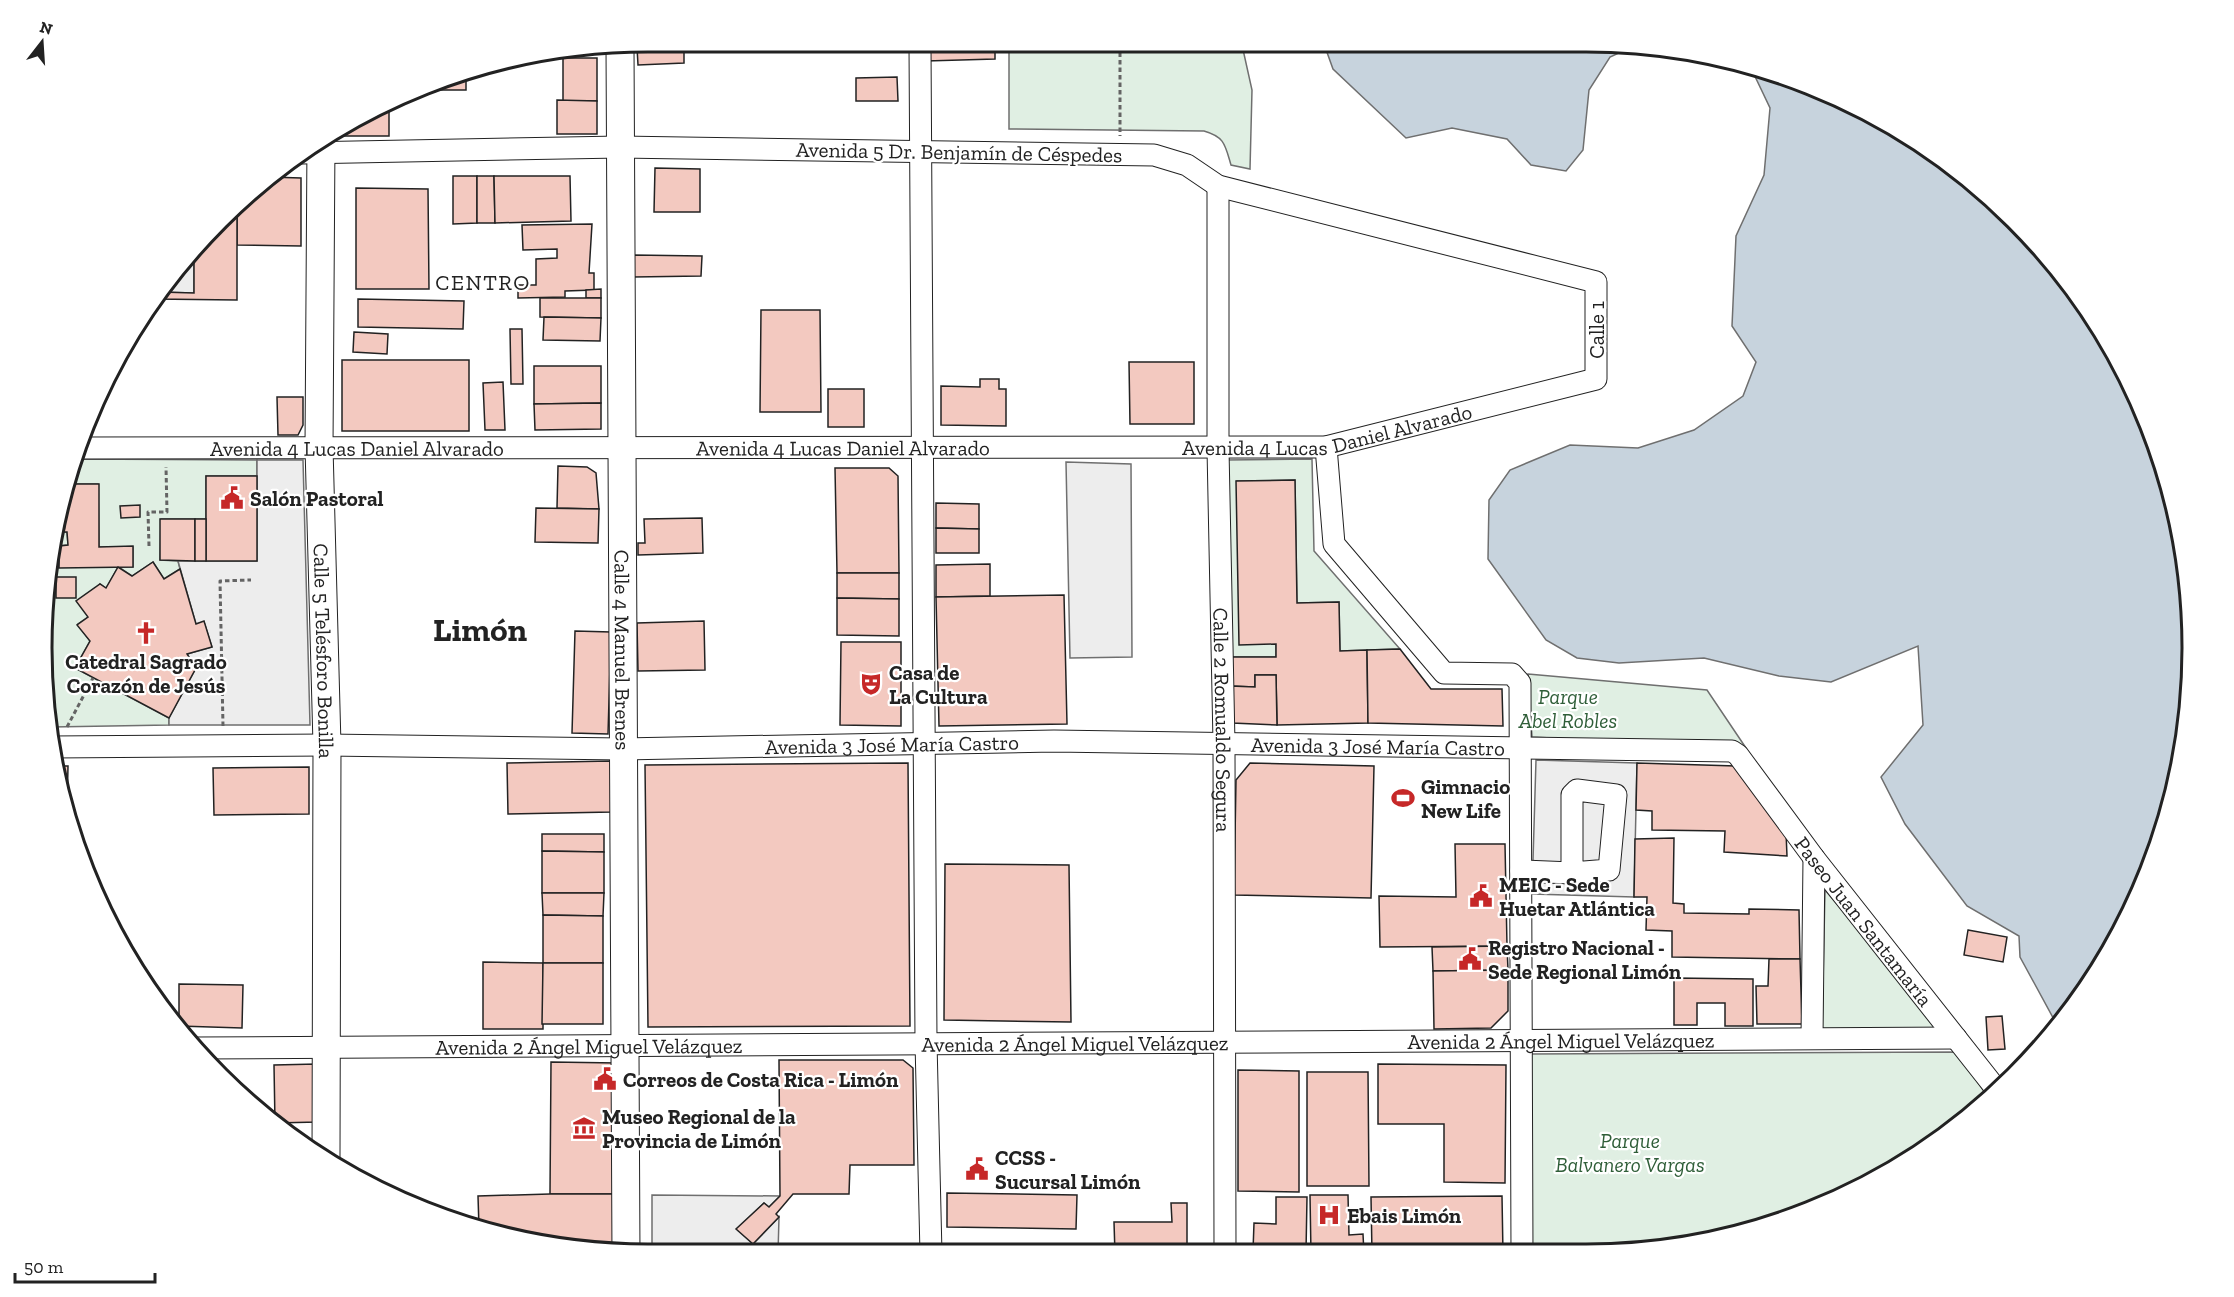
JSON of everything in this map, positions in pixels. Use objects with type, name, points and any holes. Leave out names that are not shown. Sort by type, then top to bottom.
[{"type":"main road","name":"Calle 4 Manuel Brenes","points":[[620,53],[626,1243]]},
{"type":"main road","name":"Calle 5 Telésforo Bonilla","points":[[315,154],[319,447],[327,745],[326,1150]]},
{"type":"street","points":[[920,52],[926,1042],[931,1244]]},
{"type":"street","name":"Avenida 5 Dr. Benjamín de Céspedes","points":[[323,149],[620,147],[1154,155],[1187,165],[1218,186],[1596,282]]},
{"type":"street","name":"Calle 2 Romualdo Segura","points":[[1218,186],[1218,449],[1224,743],[1226,1244]]},
{"type":"street","name":"Calle 1","points":[[1596,282],[1596,379]]},
{"type":"street","name":"Avenida 4 Lucas Daniel Alvarado","points":[[87,448],[623,446],[1218,449],[1326,447],[1596,379]]},
{"type":"street","points":[[1326,447],[1335,544],[1444,673],[1512,674],[1520,683],[1522,697],[1522,1244]]},
{"type":"street","name":"Avenida 3 José María Castro","points":[[61,747],[327,745],[622,749],[1054,741],[1732,752]]},
{"type":"street","name":"Paseo Juan Santamaría","points":[[1732,752],[1738,755],[1814,858],[1992,1084]]},
{"type":"street","points":[[1812,1038],[1814,858]]},
{"type":"street","points":[[1521,871],[1572,873]]},
{"type":"street","name":"Avenida 2 Ángel Miguel Velázquez","points":[[207,1048],[926,1042],[1225,1044],[1956,1038]]},
{"type":"path","points":[[1120,52],[1120,153]]},
{"type":"path","points":[[149,546],[148,512],[168,512],[166,448]]},
{"type":"path","points":[[223,746],[220,581],[250,580]]},
{"type":"path","points":[[60,737],[93,678]]},
{"type":"green space","points":[[1009,52],[1244,52],[1252,90],[1250,169],[1231,165],[1220,139],[1204,131],[1009,129]]},
{"type":"green space","points":[[83,459],[257,460],[257,476],[206,476],[206,519],[161,519],[160,560],[178,561],[180,569],[164,579],[153,562],[132,576],[119,567],[133,567],[133,547],[99,547],[98,484],[76,484]]},
{"type":"green space","points":[[1312,459],[1314,551],[1400,649],[1340,651],[1339,602],[1297,603],[1295,480],[1237,481],[1276,644],[1276,657],[1230,657],[1225,460]]},
{"type":"green space","points":[[64,532],[67,532],[68,545],[62,546]]},
{"type":"green space","points":[[59,564],[59,567],[118,567],[106,588],[100,584],[88,617],[78,624],[90,641],[75,668],[169,718],[169,725],[58,727],[52,648]]},
{"type":"green space","name":"Parque Abel Robles","points":[[1528,674],[1707,690],[1746,748],[1532,737]]},
{"type":"green space","points":[[1825,890],[1946,1032],[1822,1031]]},
{"type":"green space","name":"Parque Balvanero Vargas","points":[[1957,1052],[1984,1091],[1917,1144],[1883,1165],[1814,1199],[1777,1213],[1702,1233],[1663,1239],[1624,1243],[1531,1244],[1531,1054]]},
{"type":"shaded area","points":[[1327,52],[1617,54],[1610,57],[1589,90],[1583,150],[1566,171],[1531,165],[1507,139],[1452,128],[1406,138],[1333,69]]},
{"type":"shaded area","points":[[1756,78],[1814,98],[1884,132],[1917,153],[1978,200],[2034,256],[2081,317],[2120,385],[2150,457],[2170,532],[2180,610],[2182,648],[2180,687],[2170,765],[2150,840],[2120,912],[2081,980],[2053,1017],[2020,957],[2019,936],[1967,906],[1905,824],[1881,777],[1923,725],[1918,646],[1831,682],[1779,676],[1704,658],[1619,663],[1577,658],[1546,640],[1488,559],[1489,500],[1510,470],[1570,445],[1638,448],[1694,430],[1743,396],[1756,362],[1732,326],[1736,236],[1764,175],[1770,108]]},
{"type":"shaded area","points":[[194,264],[194,293],[171,292]]},
{"type":"shaded area","points":[[257,460],[303,460],[310,725],[169,725],[169,718],[196,668],[187,654],[212,647],[204,622],[196,624],[178,561],[257,561]]},
{"type":"shaded area","points":[[1066,462],[1131,464],[1132,657],[1070,658]]},
{"type":"shaded area","points":[[1536,760],[1637,763],[1634,897],[1532,894]]},
{"type":"shaded area","points":[[652,1195],[780,1196],[769,1207],[764,1203],[737,1229],[753,1244],[652,1244]]},
{"type":"shaded area","points":[[779,1217],[778,1244],[753,1244]]},
{"type":"building","points":[[684,52],[684,63],[638,65],[637,53]]},
{"type":"building","points":[[925,52],[995,52],[995,59],[926,61]]},
{"type":"building","points":[[597,58],[597,101],[563,101],[563,59]]},
{"type":"building","points":[[897,77],[898,101],[856,101],[856,78]]},
{"type":"building","points":[[466,81],[466,90],[441,90]]},
{"type":"building","points":[[557,100],[597,101],[597,134],[557,134]]},
{"type":"building","points":[[389,112],[389,136],[344,136]]},
{"type":"building","points":[[655,168],[700,169],[700,212],[654,212]]},
{"type":"building","points":[[453,176],[477,176],[477,223],[453,224]]},
{"type":"building","points":[[477,176],[494,176],[495,223],[477,223]]},
{"type":"building","points":[[494,176],[570,176],[571,221],[495,223]]},
{"type":"building","points":[[284,177],[301,178],[301,246],[237,245],[237,218]]},
{"type":"building","points":[[356,188],[428,189],[429,289],[356,289]]},
{"type":"building","points":[[237,218],[237,300],[166,299],[171,292],[194,293],[194,264]]},
{"type":"building","points":[[592,224],[589,273],[594,273],[594,290],[565,291],[565,297],[518,298],[518,285],[536,285],[536,259],[557,258],[557,249],[523,250],[522,225]]},
{"type":"building","points":[[633,255],[702,256],[701,276],[633,277]]},
{"type":"building","points":[[601,289],[601,298],[586,298],[586,290]]},
{"type":"building","points":[[540,298],[601,298],[601,318],[540,317]]},
{"type":"building","points":[[358,299],[464,301],[463,329],[358,327]]},
{"type":"building","points":[[761,310],[820,310],[821,412],[760,412]]},
{"type":"building","points":[[544,317],[601,318],[600,341],[543,340]]},
{"type":"building","points":[[510,329],[522,329],[523,384],[511,384]]},
{"type":"building","points":[[354,332],[388,334],[387,354],[353,352]]},
{"type":"building","points":[[342,360],[469,360],[469,431],[342,431]]},
{"type":"building","points":[[1129,362],[1194,362],[1194,424],[1130,424]]},
{"type":"building","points":[[534,366],[601,366],[601,403],[534,404]]},
{"type":"building","points":[[980,379],[999,379],[999,389],[1006,389],[1006,426],[941,425],[941,386],[980,387]]},
{"type":"building","points":[[503,382],[505,430],[485,430],[483,383]]},
{"type":"building","points":[[828,389],[864,389],[864,427],[828,427]]},
{"type":"building","points":[[277,397],[303,397],[303,425],[298,435],[278,435]]},
{"type":"building","points":[[601,403],[601,429],[535,430],[534,404]]},
{"type":"building","points":[[558,466],[587,467],[596,473],[599,509],[557,508]]},
{"type":"building","points":[[835,468],[889,468],[898,476],[899,573],[837,573]]},
{"type":"building","name":"Salón Pastoral","points":[[206,476],[257,476],[257,561],[206,561]]},
{"type":"building","points":[[1295,480],[1297,603],[1339,602],[1340,651],[1367,650],[1368,723],[1277,725],[1276,675],[1255,675],[1255,687],[1230,686],[1230,657],[1276,657],[1276,644],[1239,645],[1236,481]]},
{"type":"building","points":[[76,484],[99,484],[99,547],[133,546],[133,567],[59,568],[62,546],[68,545],[67,532],[64,532]]},
{"type":"building","points":[[936,503],[979,504],[979,529],[936,528]]},
{"type":"building","points":[[140,505],[140,517],[121,518],[120,506]]},
{"type":"building","points":[[536,508],[599,509],[598,543],[535,542]]},
{"type":"building","points":[[702,518],[703,553],[638,555],[638,543],[645,543],[644,519]]},
{"type":"building","points":[[160,519],[195,519],[195,561],[160,560]]},
{"type":"building","points":[[195,519],[206,519],[206,561],[195,561]]},
{"type":"building","points":[[936,528],[979,529],[979,553],[936,553]]},
{"type":"building","name":"Catedral Sagrado Corazón de Jesús","points":[[153,562],[164,579],[180,569],[196,624],[204,621],[212,647],[187,654],[196,668],[169,718],[75,668],[90,641],[77,625],[88,617],[76,601],[100,584],[106,588],[118,567],[132,576]]},
{"type":"building","points":[[990,564],[990,596],[936,597],[936,565]]},
{"type":"building","points":[[837,573],[899,573],[899,599],[837,598]]},
{"type":"building","points":[[57,577],[76,577],[76,598],[56,598]]},
{"type":"building","points":[[1064,595],[1067,724],[939,726],[936,597]]},
{"type":"building","points":[[837,598],[899,599],[899,636],[837,635]]},
{"type":"building","points":[[704,621],[705,670],[638,671],[637,623]]},
{"type":"building","points":[[575,631],[611,632],[608,734],[572,733]]},
{"type":"building","name":"Casa de La Cultura","points":[[841,642],[901,642],[901,726],[840,725]]},
{"type":"building","points":[[1400,649],[1431,689],[1502,689],[1503,726],[1368,723],[1367,650]]},
{"type":"building","points":[[1255,675],[1276,675],[1277,725],[1232,723],[1230,686],[1255,687]]},
{"type":"building","points":[[611,761],[612,812],[508,814],[507,763]]},
{"type":"building","points":[[908,763],[910,1026],[648,1027],[645,765]]},
{"type":"building","points":[[1250,763],[1374,766],[1371,898],[1234,895],[1236,780]]},
{"type":"building","points":[[1637,763],[1736,766],[1786,832],[1787,856],[1724,852],[1725,831],[1652,830],[1652,811],[1636,810]]},
{"type":"building","points":[[64,766],[68,766],[68,781]]},
{"type":"building","points":[[309,767],[309,814],[214,815],[213,768]]},
{"type":"building","points":[[542,834],[604,834],[604,852],[542,851]]},
{"type":"building","points":[[1674,838],[1673,903],[1684,904],[1684,913],[1749,914],[1749,909],[1799,910],[1800,959],[1672,957],[1672,931],[1646,930],[1647,897],[1634,897],[1635,839]]},
{"type":"building","name":"MEIC - Sede Huetar Atlántica","points":[[1455,844],[1505,844],[1507,946],[1380,947],[1379,896],[1456,897]]},
{"type":"building","points":[[542,851],[604,852],[604,893],[542,893]]},
{"type":"building","points":[[945,864],[1069,865],[1071,1022],[944,1020]]},
{"type":"building","points":[[542,893],[604,893],[603,916],[543,915]]},
{"type":"building","points":[[543,915],[603,916],[603,963],[543,963]]},
{"type":"building","points":[[1968,930],[2007,937],[2003,962],[1964,955]]},
{"type":"building","name":"Registro Nacional - Sede Regional Limón","points":[[1507,946],[1508,970],[1433,971],[1432,947]]},
{"type":"building","points":[[1769,959],[1800,959],[1802,1024],[1757,1024],[1756,986],[1768,986]]},
{"type":"building","points":[[483,962],[543,963],[543,1029],[483,1029]]},
{"type":"building","points":[[543,963],[603,963],[603,1024],[542,1024]]},
{"type":"building","points":[[1508,970],[1508,1011],[1491,1028],[1434,1029],[1433,971]]},
{"type":"building","points":[[1674,978],[1753,979],[1753,1026],[1725,1026],[1725,1003],[1697,1003],[1697,1025],[1674,1025]]},
{"type":"building","points":[[179,984],[243,985],[242,1028],[188,1026],[179,1015]]},
{"type":"building","points":[[2002,1016],[2005,1049],[1988,1050],[1986,1017]]},
{"type":"building","points":[[779,1060],[903,1060],[913,1068],[914,1165],[850,1165],[849,1194],[793,1194],[776,1214],[779,1217],[753,1244],[736,1229],[764,1203],[769,1207],[780,1196]]},
{"type":"building","name":"Museo Regional de la Provincia de Limón","points":[[551,1062],[617,1063],[617,1194],[550,1194]]},
{"type":"building","points":[[317,1064],[318,1122],[288,1123],[275,1112],[274,1065]]},
{"type":"building","points":[[1378,1064],[1506,1065],[1505,1183],[1444,1182],[1444,1124],[1378,1124]]},
{"type":"building","points":[[1238,1070],[1299,1071],[1299,1192],[1238,1191]]},
{"type":"building","points":[[1307,1072],[1368,1072],[1369,1186],[1307,1186]]},
{"type":"building","points":[[947,1193],[1077,1195],[1076,1229],[947,1227]]},
{"type":"building","points":[[617,1194],[617,1243],[532,1233],[479,1219],[478,1196]]},
{"type":"building","name":"Ebais Limón","points":[[1310,1195],[1348,1195],[1349,1235],[1363,1234],[1364,1244],[1311,1244]]},
{"type":"building","points":[[1502,1196],[1503,1244],[1372,1244],[1371,1197]]},
{"type":"building","points":[[1276,1197],[1307,1197],[1306,1244],[1253,1244],[1254,1223],[1276,1224]]},
{"type":"building","points":[[1171,1203],[1187,1203],[1187,1244],[1115,1244],[1114,1222],[1172,1222]]},
{"type":"place","name":"Salón Pastoral","points":[[232,498]]},
{"type":"place","name":"Catedral Sagrado Corazón de Jesús","points":[[146,633]]},
{"type":"place","name":"Casa de La Cultura","points":[[871,684]]},
{"type":"place","name":"Gimnacio New Life","points":[[1403,798]]},
{"type":"place","name":"MEIC - Sede Huetar Atlántica","points":[[1481,896]]},
{"type":"place","name":"Registro Nacional - Sede Regional Limón","points":[[1470,959]]},
{"type":"place","name":"Correos de Costa Rica - Limón","points":[[605,1079]]},
{"type":"place","name":"Museo Regional de la Provincia de Limón","points":[[584,1128]]},
{"type":"place","name":"CCSS - Sucursal Limón","points":[[977,1169]]},
{"type":"place","name":"Ebais Limón","points":[[1329,1215]]},
{"type":"district","name":"CENTRO","points":[[483,282]]},
{"type":"district","name":"Limón","points":[[480,629]]}]
